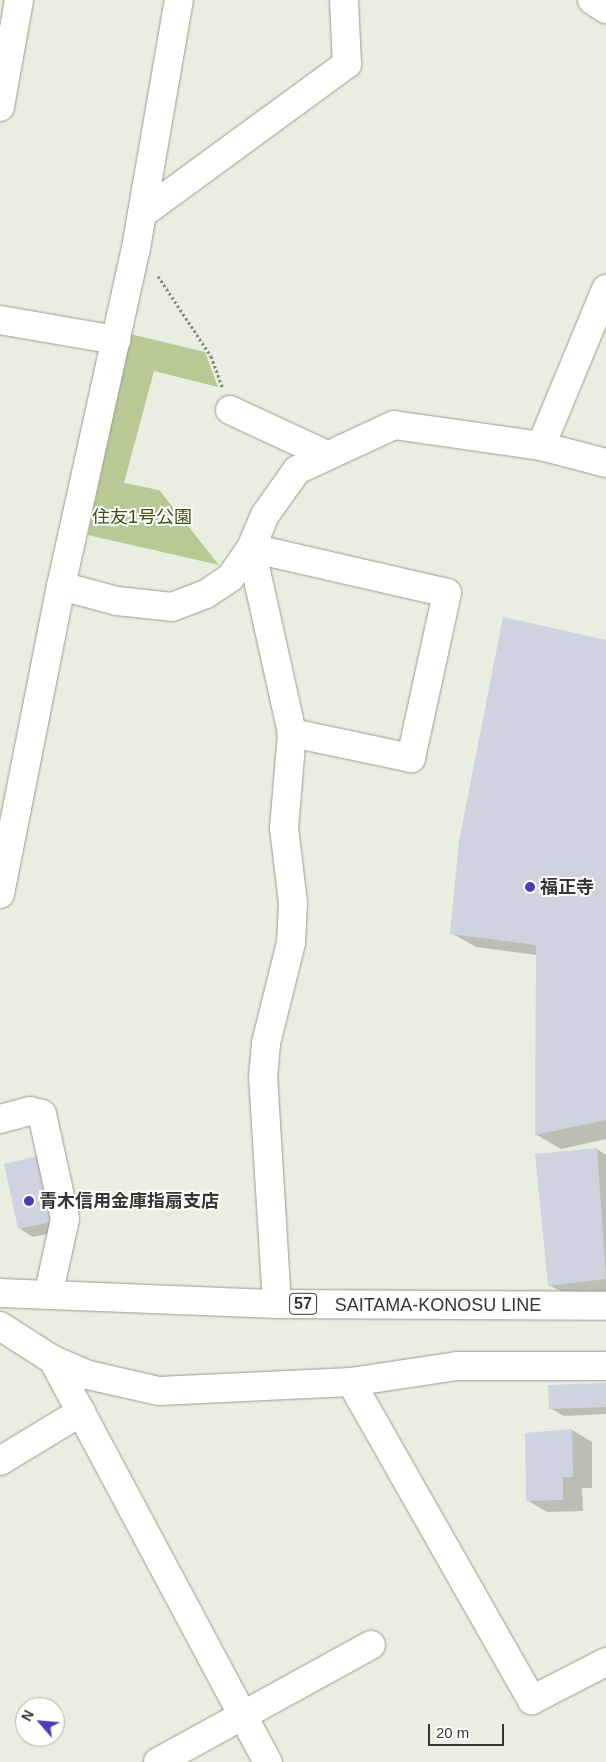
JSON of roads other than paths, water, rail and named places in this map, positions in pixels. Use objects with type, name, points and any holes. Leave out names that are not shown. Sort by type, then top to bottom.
[{"type":"street","points":[[0,107],[19,0]]},
{"type":"street","points":[[0,894],[9,806],[136,248],[179,0]]},
{"type":"street","points":[[142,214],[347,64],[344,0]]},
{"type":"street","points":[[592,0],[606,9]]},
{"type":"street","points":[[541,446],[606,290]]},
{"type":"street","points":[[0,320],[116,340]]},
{"type":"street","points":[[230,410],[327,455]]},
{"type":"street","points":[[60,586],[117,601],[172,607],[206,594],[230,578],[251,548],[265,515],[297,470],[394,426],[541,446],[606,463]]},
{"type":"street","points":[[251,548],[292,733],[284,828],[293,903],[291,944],[266,1043],[264,1078],[277,1304]]},
{"type":"street","points":[[251,548],[447,592],[411,758],[292,733]]},
{"type":"street","points":[[0,1119],[30,1111],[42,1114],[65,1219],[49,1292]]},
{"type":"street","name":"SAITAMA-KONOSU LINE","points":[[0,1293],[49,1292],[277,1304],[606,1306]]},
{"type":"street","points":[[0,1326],[53,1360],[88,1375],[159,1391],[350,1382],[457,1366],[606,1366]]},
{"type":"street","points":[[53,1360],[268,1762]]},
{"type":"street","points":[[350,1382],[532,1700],[606,1662]]},
{"type":"street","points":[[0,1461],[80,1412]]},
{"type":"street","points":[[158,1762],[371,1645]]},
{"type":"place","name":"福正寺","points":[[530,887]]},
{"type":"place","name":"青木信用金庫指扇支店","points":[[29,1201]]},
{"type":"park label","name":"住友1号公園","points":[[142,517]]}]
